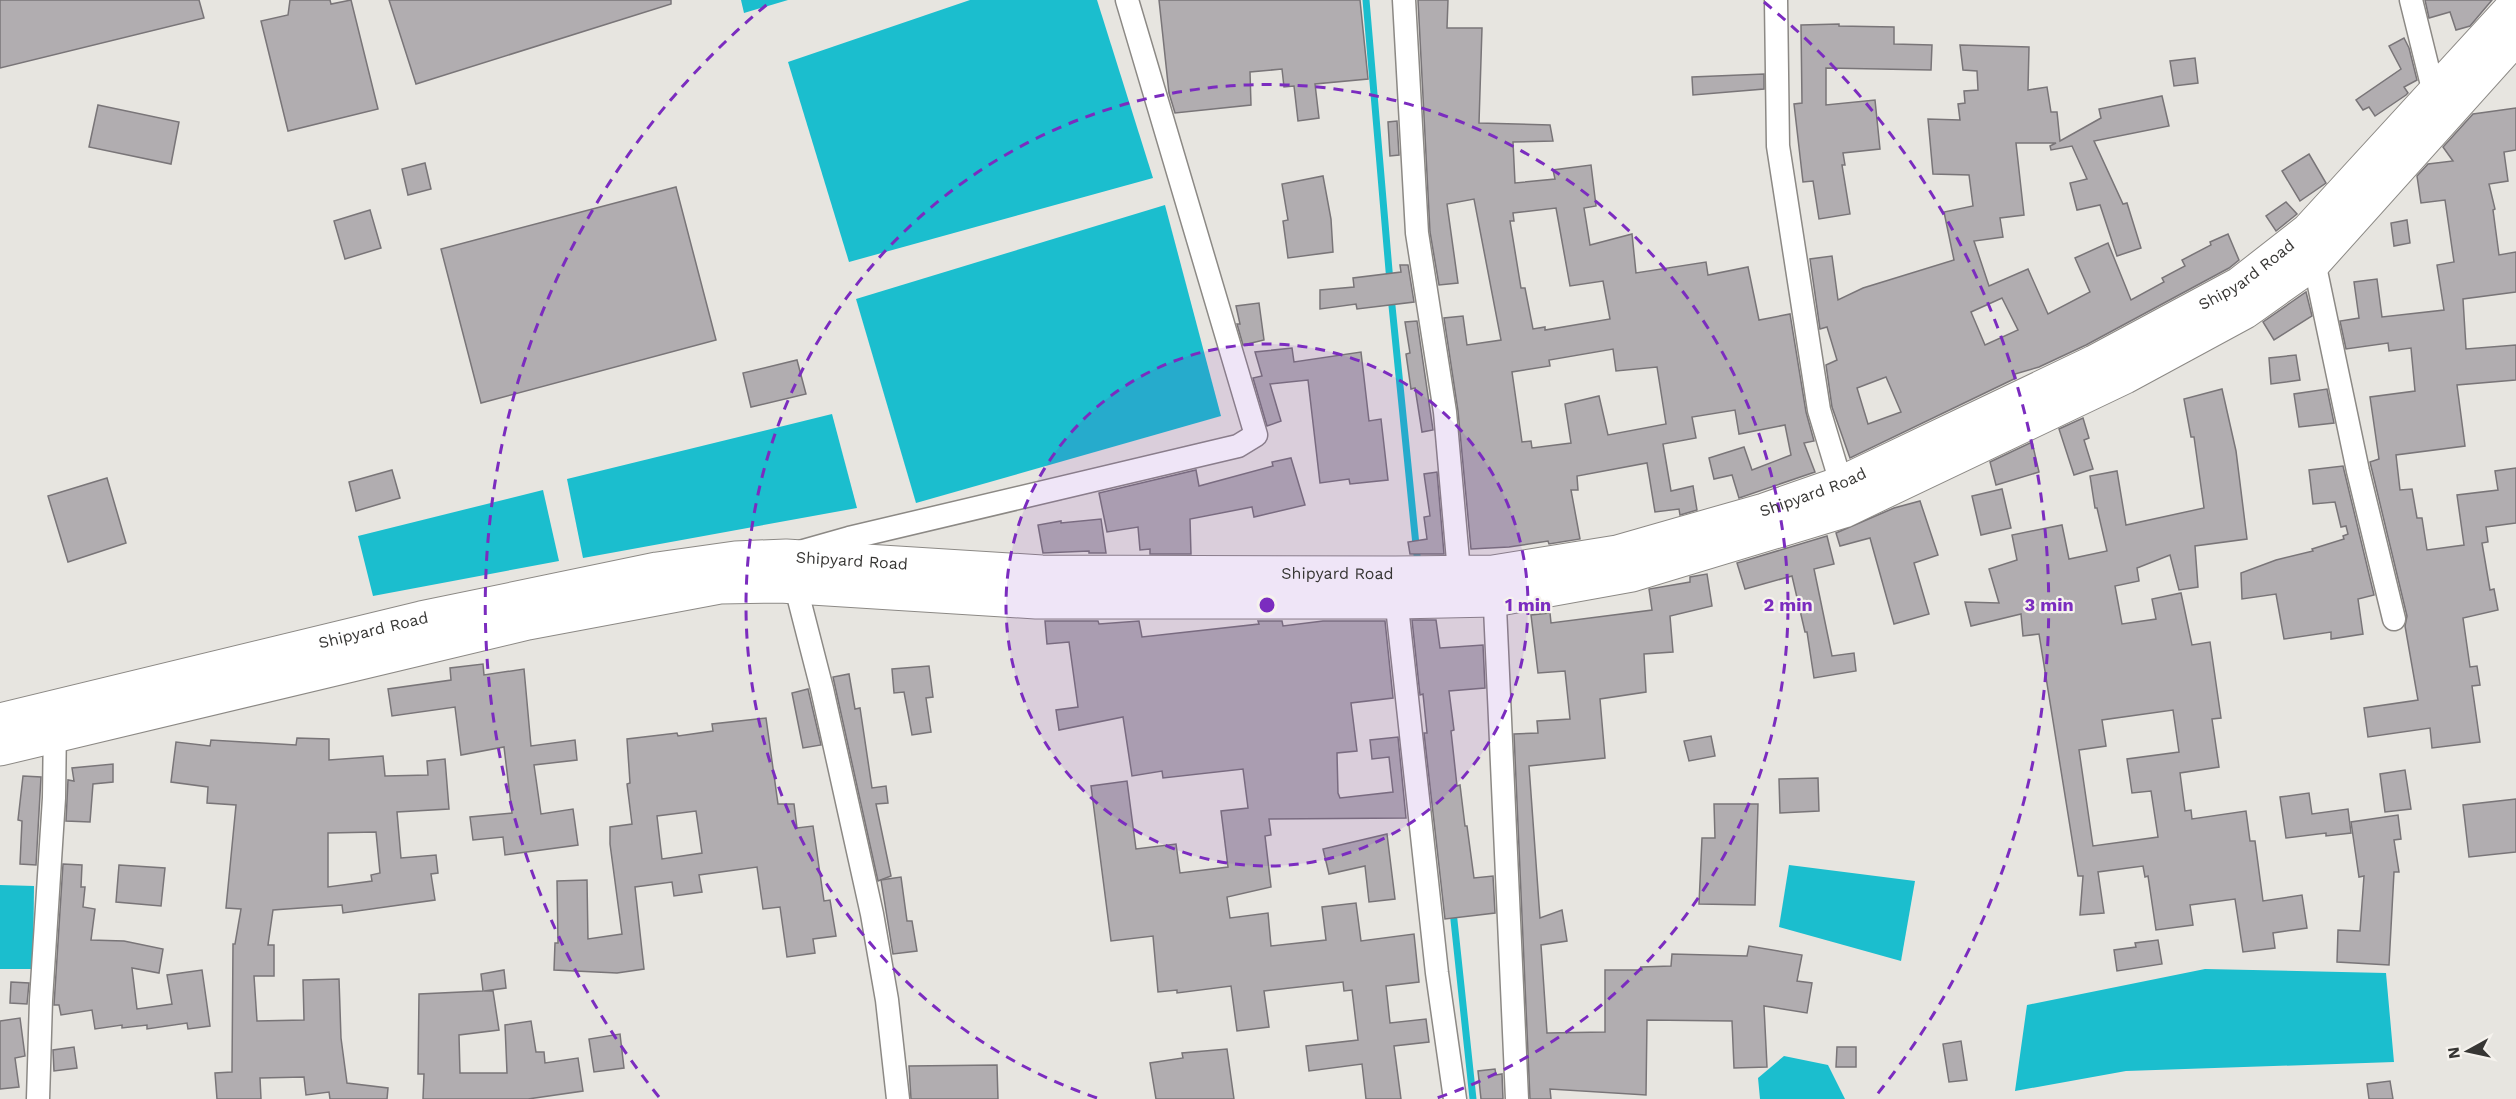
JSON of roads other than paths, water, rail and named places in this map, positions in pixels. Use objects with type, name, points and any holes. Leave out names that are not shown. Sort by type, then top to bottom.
[{"type":"main road","name":"Shipyard Road","points":[[0,749],[55,721],[422,618],[657,569],[735,558],[786,556],[1042,572],[1395,587],[1459,572],[1494,586],[1764,510],[1841,483],[2094,362],[2239,284],[2308,230],[2516,3]]},
{"type":"main road","name":"Shipyard Road","points":[[0,720],[55,721],[528,623],[720,587],[797,587],[1036,602],[1395,587],[1494,586],[1632,576],[1844,511],[2125,377],[2245,312],[2314,263],[2516,38]]},
{"type":"street","points":[[898,1099],[887,1000],[872,914],[797,587],[786,556],[849,538],[1238,446],[1256,435],[1127,0]]},
{"type":"street","points":[[1404,0],[1418,233],[1445,412],[1459,572]]},
{"type":"street","points":[[1776,0],[1778,146],[1819,410],[1841,483]]},
{"type":"street","points":[[2411,0],[2434,93]]},
{"type":"street","points":[[2308,230],[2358,471],[2394,619]]},
{"type":"street","points":[[1494,586],[1517,1099]]},
{"type":"street","points":[[1395,587],[1437,973],[1455,1099]]},
{"type":"street","points":[[38,1099],[41,1000],[54,798],[55,721]]},
{"type":"water","points":[[741,0],[788,0],[744,13]]},
{"type":"water","points":[[970,0],[1097,0],[1153,178],[849,262],[788,62]]},
{"type":"water","points":[[1165,205],[1221,416],[916,503],[856,299]]},
{"type":"water","points":[[832,414],[857,508],[583,558],[567,479]]},
{"type":"water","points":[[543,490],[559,561],[373,596],[358,536]]},
{"type":"water","points":[[1789,865],[1915,881],[1901,961],[1779,927]]},
{"type":"water","points":[[0,885],[34,886],[33,969],[0,969]]},
{"type":"water","points":[[2205,969],[2386,973],[2394,1062],[2126,1071],[2015,1091],[2027,1005]]},
{"type":"water","points":[[1784,1056],[1828,1065],[1845,1099],[1760,1099],[1758,1078]]},
{"type":"waterway","points":[[1366,0],[1390,282]]},
{"type":"waterway","points":[[1391,296],[1418,565]]},
{"type":"waterway","points":[[1453,911],[1473,1099]]}]
